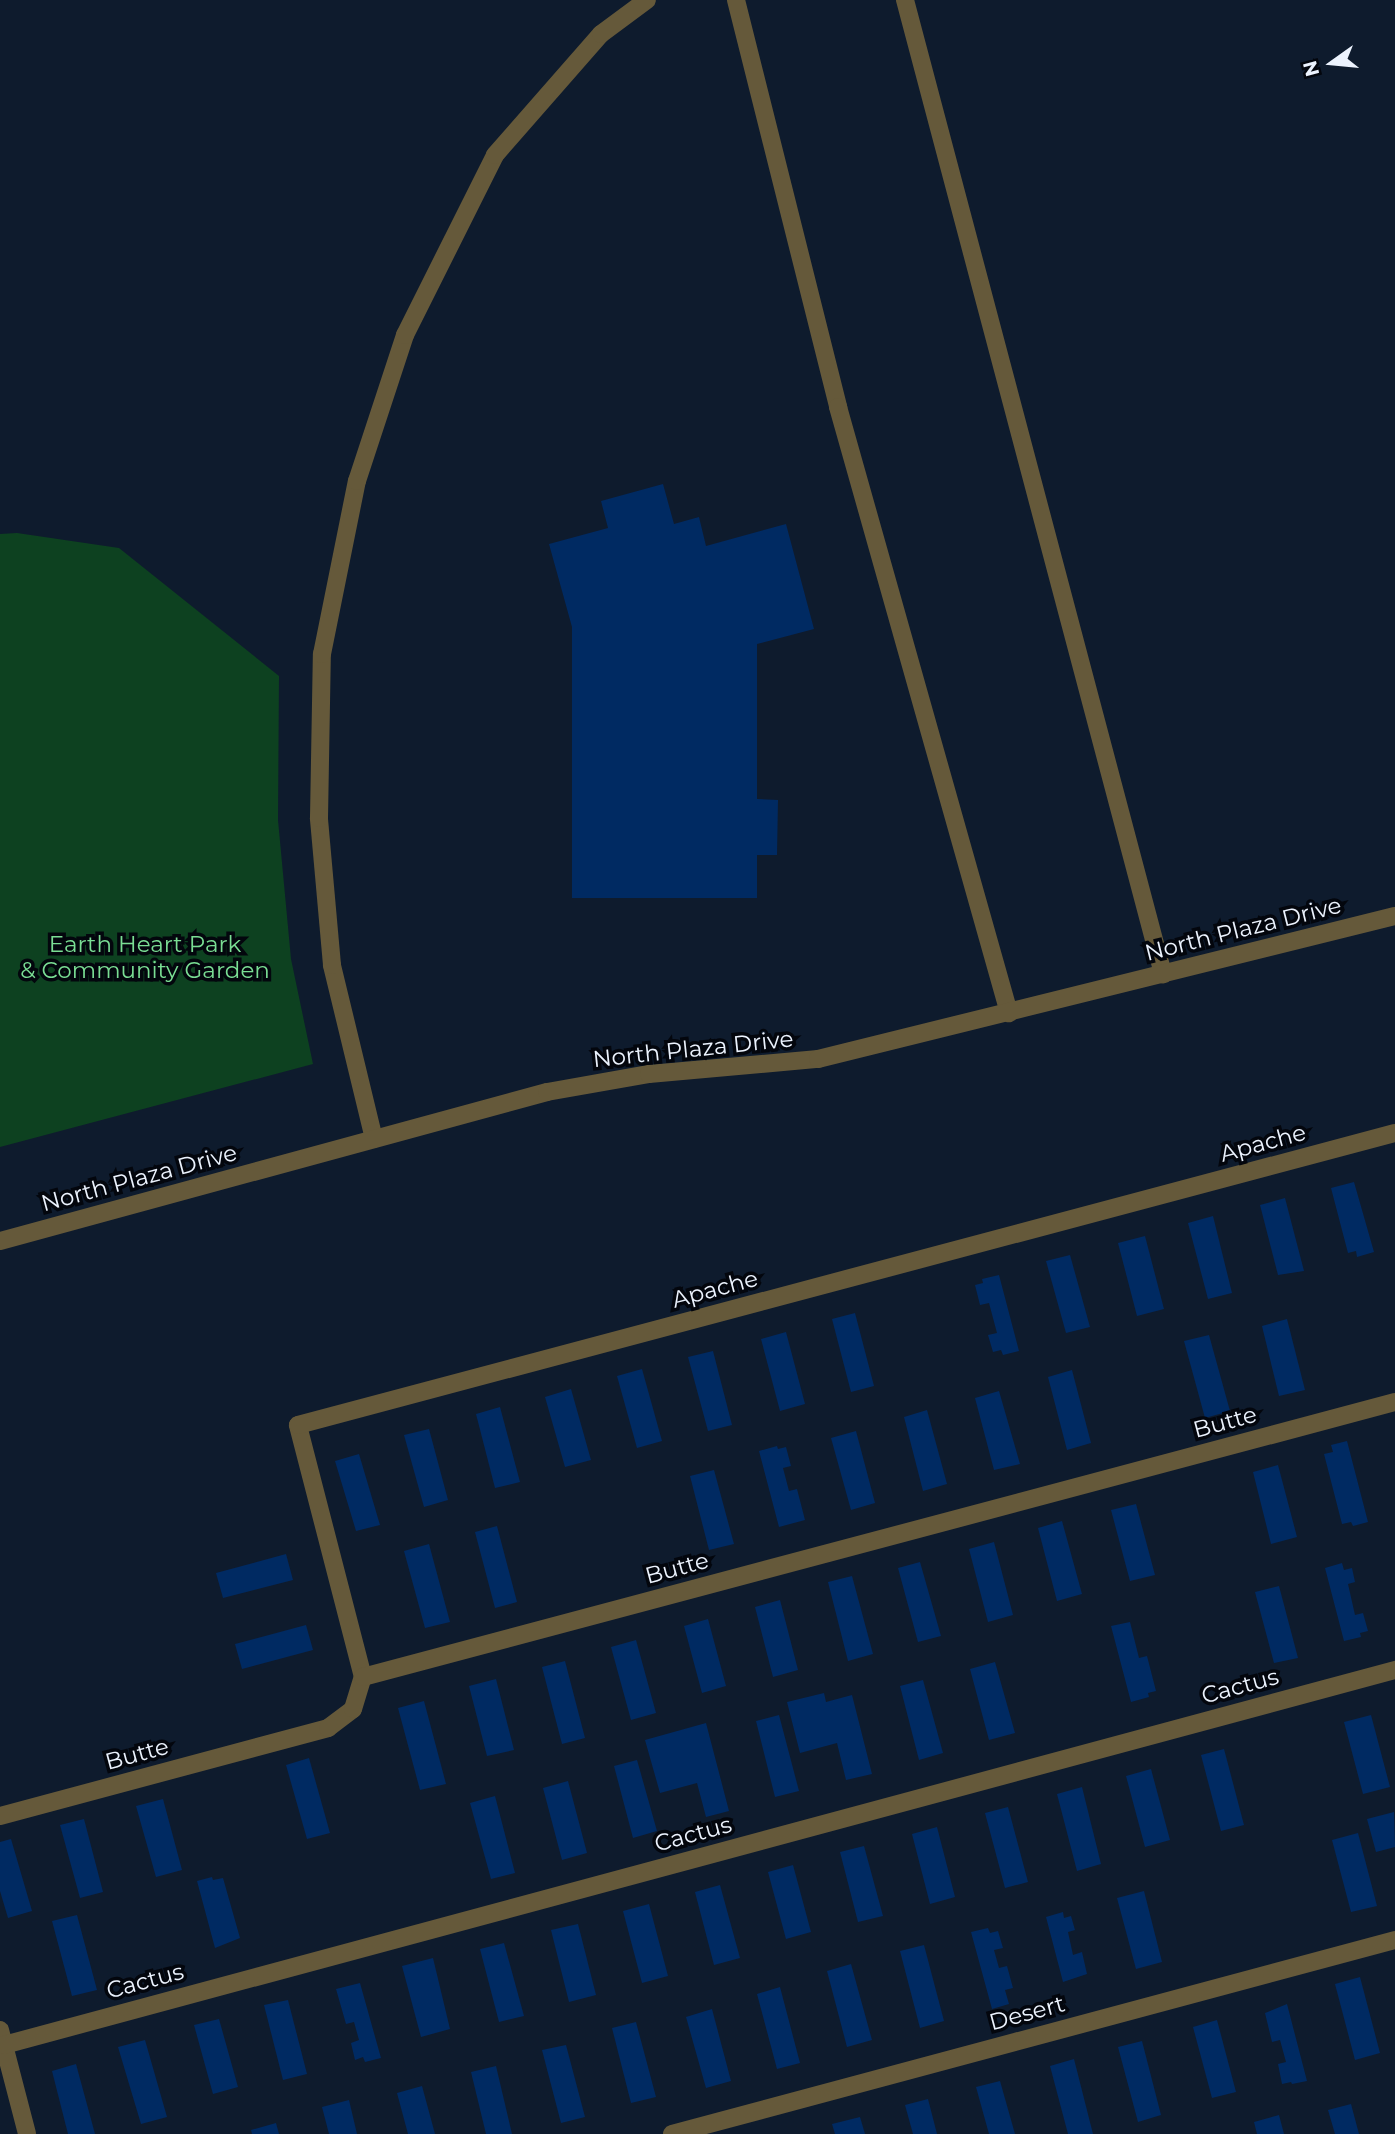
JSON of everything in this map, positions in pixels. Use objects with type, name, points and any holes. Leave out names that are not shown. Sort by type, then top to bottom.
[{"type":"street","points":[[374,1139],[332,965],[319,818],[322,654],[357,481],[405,335],[495,155],[601,34],[647,0]]},
{"type":"street","points":[[736,0],[838,407],[1009,1013]]},
{"type":"street","points":[[905,0],[1163,974]]},
{"type":"street","name":"North Plaza Drive","points":[[0,1241],[547,1092],[649,1074],[818,1059],[1395,915]]},
{"type":"street","name":"Apache","points":[[363,1677],[298,1425],[1395,1133]]},
{"type":"street","name":"Butte","points":[[0,1816],[327,1728],[353,1709],[363,1677],[1395,1402]]},
{"type":"street","name":"Cactus","points":[[2,2038],[1395,1670]]},
{"type":"street","name":"Desert","points":[[672,2134],[1395,1940]]},
{"type":"street","points":[[2,2038],[27,2134]]},
{"type":"green space","name":"Earth Heart Park & Community Garden","points":[[17,533],[119,548],[279,676],[278,820],[291,959],[313,1064],[0,1147],[0,534]]},
{"type":"building","points":[[663,484],[674,524],[699,517],[706,546],[786,524],[814,629],[757,644],[757,799],[778,800],[777,855],[757,855],[757,898],[572,898],[572,627],[549,544],[608,528],[601,501]]},
{"type":"building","points":[[1354,1182],[1374,1252],[1357,1257],[1356,1251],[1348,1253],[1331,1188]]},
{"type":"building","points":[[1285,1198],[1304,1271],[1278,1275],[1260,1205]]},
{"type":"building","points":[[1213,1216],[1232,1293],[1208,1299],[1188,1223]]},
{"type":"building","points":[[1145,1236],[1164,1309],[1137,1316],[1118,1243]]},
{"type":"building","points":[[1070,1255],[1090,1327],[1066,1333],[1046,1261]]},
{"type":"building","points":[[999,1275],[1019,1351],[1003,1355],[1001,1350],[993,1352],[988,1335],[997,1333],[989,1303],[980,1305],[975,1285],[983,1283],[982,1279]]},
{"type":"building","points":[[855,1313],[874,1386],[851,1392],[832,1319]]},
{"type":"building","points":[[1287,1319],[1305,1390],[1279,1396],[1262,1326]]},
{"type":"building","points":[[786,1332],[805,1404],[780,1411],[761,1339]]},
{"type":"building","points":[[1209,1335],[1230,1411],[1205,1418],[1184,1341]]},
{"type":"building","points":[[713,1351],[732,1425],[708,1431],[688,1357]]},
{"type":"building","points":[[642,1369],[662,1441],[637,1448],[617,1376]]},
{"type":"building","points":[[1072,1370],[1091,1443],[1067,1450],[1048,1377]]},
{"type":"building","points":[[571,1389],[591,1460],[565,1467],[545,1397]]},
{"type":"building","points":[[999,1391],[1020,1464],[994,1470],[975,1398]]},
{"type":"building","points":[[500,1407],[520,1482],[495,1488],[476,1414]]},
{"type":"building","points":[[927,1410],[947,1484],[923,1491],[904,1417]]},
{"type":"building","points":[[429,1429],[448,1500],[424,1507],[404,1435]]},
{"type":"building","points":[[856,1431],[875,1503],[851,1510],[831,1438]]},
{"type":"building","points":[[1347,1441],[1368,1522],[1353,1526],[1351,1522],[1342,1524],[1324,1454],[1333,1452],[1331,1445]]},
{"type":"building","points":[[777,1446],[778,1449],[786,1447],[791,1466],[783,1468],[789,1491],[797,1489],[805,1520],[779,1527],[759,1451]]},
{"type":"building","points":[[359,1454],[380,1525],[356,1531],[335,1461]]},
{"type":"building","points":[[1278,1465],[1297,1537],[1271,1544],[1253,1472]]},
{"type":"building","points":[[714,1470],[734,1544],[709,1550],[690,1476]]},
{"type":"building","points":[[1136,1504],[1155,1575],[1130,1581],[1111,1510]]},
{"type":"building","points":[[1062,1521],[1082,1594],[1057,1601],[1038,1528]]},
{"type":"building","points":[[497,1526],[517,1602],[495,1608],[475,1532]]},
{"type":"building","points":[[994,1542],[1013,1615],[988,1622],[969,1549]]},
{"type":"building","points":[[429,1544],[450,1622],[425,1628],[404,1551]]},
{"type":"building","points":[[286,1554],[293,1580],[223,1598],[216,1573]]},
{"type":"building","points":[[920,1562],[941,1636],[918,1642],[898,1568]]},
{"type":"building","points":[[1342,1563],[1344,1570],[1352,1568],[1355,1582],[1348,1584],[1355,1615],[1363,1613],[1368,1631],[1360,1633],[1361,1637],[1344,1641],[1325,1568]]},
{"type":"building","points":[[852,1576],[873,1654],[848,1661],[828,1582]]},
{"type":"building","points":[[1279,1586],[1298,1658],[1274,1663],[1255,1592]]},
{"type":"building","points":[[780,1600],[798,1670],[773,1677],[755,1607]]},
{"type":"building","points":[[708,1619],[726,1686],[702,1693],[684,1626]]},
{"type":"building","points":[[1130,1622],[1139,1658],[1147,1656],[1156,1691],[1148,1693],[1149,1697],[1131,1702],[1111,1626]]},
{"type":"building","points":[[306,1625],[313,1650],[242,1669],[235,1644]]},
{"type":"building","points":[[636,1640],[656,1713],[631,1720],[611,1647]]},
{"type":"building","points":[[565,1661],[585,1738],[562,1744],[542,1667]]},
{"type":"building","points":[[995,1662],[1015,1733],[989,1740],[970,1669]]},
{"type":"building","points":[[496,1679],[514,1750],[487,1756],[469,1686]]},
{"type":"building","points":[[923,1680],[943,1753],[919,1760],[900,1686]]},
{"type":"building","points":[[824,1693],[826,1702],[852,1695],[872,1774],[846,1780],[837,1743],[800,1753],[787,1702]]},
{"type":"building","points":[[424,1701],[446,1784],[420,1790],[398,1708]]},
{"type":"building","points":[[779,1715],[799,1791],[775,1797],[756,1721]]},
{"type":"building","points":[[1371,1715],[1390,1787],[1363,1794],[1344,1722]]},
{"type":"building","points":[[706,1723],[729,1811],[706,1817],[697,1783],[660,1793],[645,1740]]},
{"type":"building","points":[[1224,1749],[1244,1825],[1221,1831],[1201,1755]]},
{"type":"building","points":[[309,1758],[330,1833],[307,1839],[286,1765]]},
{"type":"building","points":[[637,1760],[657,1831],[633,1838],[614,1766]]},
{"type":"building","points":[[1151,1769],[1170,1840],[1145,1847],[1126,1776]]},
{"type":"building","points":[[568,1781],[587,1853],[562,1860],[543,1788]]},
{"type":"building","points":[[1082,1787],[1101,1864],[1077,1871],[1057,1794]]},
{"type":"building","points":[[495,1796],[515,1873],[491,1879],[470,1803]]},
{"type":"building","points":[[163,1799],[182,1870],[156,1877],[136,1806]]},
{"type":"building","points":[[1008,1807],[1028,1882],[1005,1888],[985,1813]]},
{"type":"building","points":[[1394,1812],[1395,1847],[1376,1852],[1367,1819]]},
{"type":"building","points":[[84,1819],[103,1892],[80,1898],[60,1825]]},
{"type":"building","points":[[937,1827],[955,1897],[930,1904],[912,1834]]},
{"type":"building","points":[[1358,1833],[1377,1906],[1351,1912],[1332,1840]]},
{"type":"building","points":[[11,1839],[32,1911],[8,1918],[0,1891],[0,1842]]},
{"type":"building","points":[[864,1846],[883,1916],[858,1922],[840,1852]]},
{"type":"building","points":[[793,1865],[811,1932],[786,1939],[768,1872]]},
{"type":"building","points":[[212,1877],[213,1880],[223,1878],[240,1938],[215,1948],[197,1881]]},
{"type":"building","points":[[720,1885],[740,1958],[714,1965],[695,1892]]},
{"type":"building","points":[[1144,1891],[1162,1962],[1136,1969],[1117,1898]]},
{"type":"building","points":[[649,1904],[668,1976],[642,1983],[623,1911]]},
{"type":"building","points":[[1063,1912],[1064,1918],[1071,1916],[1075,1930],[1068,1932],[1073,1955],[1082,1952],[1087,1974],[1063,1982],[1046,1917]]},
{"type":"building","points":[[77,1915],[97,1990],[72,1996],[52,1921]]},
{"type":"building","points":[[578,1924],[596,1995],[569,2002],[551,1930]]},
{"type":"building","points":[[988,1928],[990,1933],[998,1931],[1003,1948],[994,1950],[999,1968],[1007,1966],[1013,1988],[1005,1990],[1009,2004],[992,2009],[971,1932]]},
{"type":"building","points":[[504,1943],[524,2016],[499,2022],[480,1949]]},
{"type":"building","points":[[924,1945],[944,2021],[920,2028],[900,1951]]},
{"type":"building","points":[[433,1958],[450,2029],[421,2037],[402,1966]]},
{"type":"building","points":[[851,1964],[872,2040],[847,2047],[827,1971]]},
{"type":"building","points":[[1360,1977],[1380,2053],[1355,2060],[1335,1984]]},
{"type":"building","points":[[360,1983],[381,2058],[365,2062],[363,2057],[355,2060],[351,2043],[359,2040],[354,2022],[346,2024],[336,1989]]},
{"type":"building","points":[[780,1987],[800,2063],[777,2069],[757,1994]]},
{"type":"building","points":[[288,2000],[307,2074],[283,2080],[264,2005]]},
{"type":"building","points":[[1287,2004],[1307,2081],[1282,2084],[1278,2064],[1286,2062],[1280,2040],[1272,2042],[1265,2013]]},
{"type":"building","points":[[712,2009],[731,2081],[706,2088],[686,2017]]},
{"type":"building","points":[[219,2019],[238,2087],[213,2094],[194,2025]]},
{"type":"building","points":[[1217,2020],[1236,2092],[1212,2098],[1193,2027]]},
{"type":"building","points":[[636,2022],[656,2097],[631,2103],[612,2028]]},
{"type":"building","points":[[145,2040],[167,2117],[141,2124],[118,2047]]},
{"type":"building","points":[[1142,2041],[1161,2115],[1138,2122],[1118,2047]]},
{"type":"building","points":[[566,2045],[585,2117],[561,2123],[542,2050]]},
{"type":"building","points":[[1074,2059],[1093,2134],[1068,2134],[1050,2066]]},
{"type":"building","points":[[76,2064],[95,2134],[68,2134],[52,2071]]},
{"type":"building","points":[[496,2066],[512,2134],[486,2134],[471,2072]]},
{"type":"building","points":[[1000,2081],[1015,2134],[989,2134],[976,2087]]},
{"type":"building","points":[[422,2086],[435,2134],[408,2134],[397,2093]]},
{"type":"building","points":[[928,2099],[937,2134],[913,2134],[905,2105]]},
{"type":"building","points":[[349,2100],[357,2134],[329,2134],[322,2107]]},
{"type":"building","points":[[1351,2104],[1359,2134],[1335,2134],[1328,2110]]},
{"type":"building","points":[[1279,2115],[1284,2134],[1257,2134],[1254,2122]]},
{"type":"building","points":[[860,2117],[865,2134],[835,2134],[832,2124]]},
{"type":"building","points":[[276,2123],[279,2134],[252,2134],[251,2130]]}]
